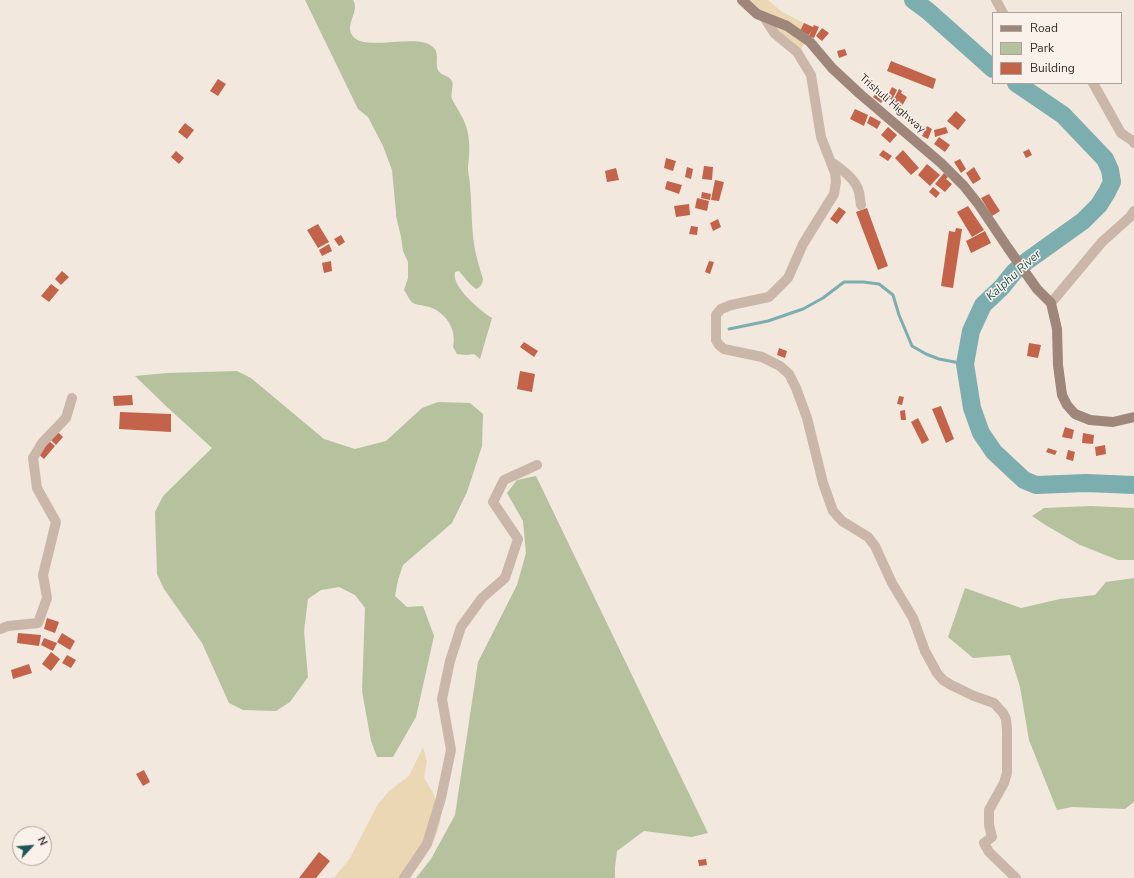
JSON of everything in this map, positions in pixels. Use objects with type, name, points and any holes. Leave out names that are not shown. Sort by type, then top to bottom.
[{"type":"street","name":"Trishuli Highway","points":[[742,0],[757,14],[787,26],[810,42],[832,68],[860,94],[954,174],[979,205],[1037,289],[1051,303]]},
{"type":"street","points":[[996,0],[1002,12]]},
{"type":"street","points":[[764,17],[775,34],[797,52],[810,75],[821,137],[835,173],[836,182],[834,194],[803,244],[788,278],[769,297],[731,305],[721,309],[716,315],[716,340],[718,345],[724,349],[750,354],[768,360],[780,366],[789,374],[807,418],[823,483],[833,511],[842,521],[868,537],[875,546],[892,583],[913,618],[925,651],[937,672],[944,680],[951,684],[974,696],[994,703],[1003,713],[1006,719],[1007,730],[1007,773],[1004,782],[989,810],[989,825],[992,837],[984,843],[989,852],[1016,878]]},
{"type":"street","points":[[1094,84],[1121,133],[1134,144]]},
{"type":"street","points":[[831,162],[850,177],[856,184],[859,191],[860,204]]},
{"type":"street","points":[[1134,212],[1130,218],[1102,242],[1051,303],[1057,329],[1060,384],[1062,395],[1067,405],[1075,414],[1090,420],[1112,422],[1134,417]]},
{"type":"street","points":[[0,629],[8,626],[38,622],[47,598],[43,575],[56,522],[38,488],[33,458],[42,443],[66,418],[72,398]]},
{"type":"street","points":[[404,878],[426,844],[442,798],[452,750],[442,699],[450,661],[461,627],[482,598],[504,578],[518,539],[493,502],[504,480],[536,465]]},
{"type":"green space","points":[[305,0],[353,0],[355,9],[350,31],[358,40],[368,43],[418,41],[428,44],[435,49],[438,70],[452,81],[452,99],[464,121],[468,135],[468,170],[473,234],[476,254],[483,279],[481,285],[476,289],[459,271],[455,272],[455,278],[458,285],[468,298],[492,318],[480,359],[474,354],[457,354],[453,347],[454,335],[452,329],[442,314],[427,306],[413,303],[404,290],[408,278],[408,262],[403,251],[396,216],[392,170],[383,146],[368,117],[358,109]]},
{"type":"green space","points":[[237,371],[251,378],[324,439],[355,449],[386,441],[422,408],[438,402],[470,403],[483,414],[482,446],[467,492],[452,523],[403,565],[398,580],[395,596],[407,607],[423,606],[434,636],[416,717],[393,757],[377,757],[371,741],[362,691],[365,608],[355,595],[339,587],[321,590],[308,599],[304,631],[308,677],[290,702],[276,711],[243,710],[229,703],[202,643],[164,589],[157,574],[155,512],[163,496],[212,448],[135,376],[167,373]]},
{"type":"green space","points":[[536,476],[708,833],[692,837],[644,831],[617,851],[615,878],[416,878],[431,859],[455,815],[478,662],[517,585],[526,553],[523,521],[507,493],[517,480]]},
{"type":"green space","points":[[1091,506],[1134,508],[1134,560],[1118,560],[1080,545],[1032,516],[1044,508]]},
{"type":"green space","points":[[1134,578],[1134,802],[1125,809],[1072,807],[1057,810],[1029,740],[1020,687],[1010,655],[973,658],[948,637],[965,588],[1021,608],[1060,599],[1095,595],[1106,582]]},
{"type":"sand","points":[[747,0],[768,0],[782,12],[812,27],[801,50],[783,35]]},
{"type":"sand","points":[[423,747],[427,762],[424,778],[437,801],[441,814],[440,823],[434,840],[425,856],[410,878],[334,878],[350,858],[378,804],[389,791],[409,776]]},
{"type":"building","points":[[804,23],[813,27],[814,25],[819,27],[814,38],[809,36],[812,30],[809,35],[800,31]]},
{"type":"building","points":[[822,28],[829,33],[822,41],[816,36]]},
{"type":"building","points":[[845,49],[847,55],[839,58],[837,51]]},
{"type":"building","points":[[891,61],[936,79],[933,89],[887,71]]},
{"type":"building","points":[[218,79],[226,84],[218,96],[210,91]]},
{"type":"building","points":[[892,87],[897,90],[892,100],[887,97]]},
{"type":"building","points":[[899,89],[902,91],[901,93],[907,97],[902,106],[893,101]]},
{"type":"building","points":[[878,91],[885,98],[881,103],[873,97]]},
{"type":"building","points":[[855,109],[868,115],[864,126],[850,119]]},
{"type":"building","points":[[956,111],[966,120],[958,130],[947,121]]},
{"type":"building","points":[[870,116],[881,122],[877,129],[867,123]]},
{"type":"building","points":[[185,123],[194,130],[187,139],[178,132]]},
{"type":"building","points":[[927,126],[932,129],[928,139],[922,136]]},
{"type":"building","points":[[888,127],[897,135],[890,143],[881,135]]},
{"type":"building","points":[[946,127],[948,133],[935,137],[934,130]]},
{"type":"building","points":[[939,137],[950,145],[945,152],[934,144]]},
{"type":"building","points":[[1029,149],[1032,155],[1026,158],[1023,152]]},
{"type":"building","points":[[883,150],[892,156],[888,161],[879,155]]},
{"type":"building","points":[[903,150],[919,168],[911,175],[895,158]]},
{"type":"building","points":[[176,151],[184,158],[179,164],[171,157]]},
{"type":"building","points":[[666,158],[676,161],[673,171],[664,168]]},
{"type":"building","points":[[960,159],[966,169],[961,173],[954,162]]},
{"type":"building","points":[[927,164],[940,175],[930,186],[918,175]]},
{"type":"building","points":[[704,166],[713,167],[712,180],[702,179]]},
{"type":"building","points":[[687,167],[693,169],[691,179],[685,177]]},
{"type":"building","points":[[974,167],[981,179],[973,184],[966,173]]},
{"type":"building","points":[[616,168],[619,180],[607,182],[605,171]]},
{"type":"building","points":[[944,173],[948,177],[946,179],[952,184],[945,192],[935,184]]},
{"type":"building","points":[[715,180],[724,182],[719,201],[711,200]]},
{"type":"building","points":[[667,181],[682,185],[679,194],[665,189]]},
{"type":"building","points":[[933,187],[940,193],[936,198],[929,192]]},
{"type":"building","points":[[702,192],[711,194],[710,200],[701,198]]},
{"type":"building","points":[[989,194],[1000,211],[992,216],[981,198]]},
{"type":"building","points":[[697,198],[709,201],[707,211],[695,208]]},
{"type":"building","points":[[689,204],[690,215],[676,217],[674,206]]},
{"type":"building","points":[[968,206],[984,230],[972,237],[957,212]]},
{"type":"building","points":[[839,207],[846,212],[837,224],[830,219]]},
{"type":"building","points":[[867,208],[888,266],[878,270],[856,212]]},
{"type":"building","points":[[718,219],[721,227],[713,231],[710,223]]},
{"type":"building","points":[[318,224],[329,242],[318,248],[307,230]]},
{"type":"building","points":[[691,226],[698,227],[697,235],[689,234]]},
{"type":"building","points":[[956,228],[962,229],[953,288],[941,286],[949,231],[955,232]]},
{"type":"building","points":[[985,231],[991,243],[971,253],[966,241]]},
{"type":"building","points":[[341,235],[345,242],[339,246],[334,239]]},
{"type":"building","points":[[329,244],[332,251],[322,256],[319,250]]},
{"type":"building","points":[[331,261],[332,271],[324,273],[322,263]]},
{"type":"building","points":[[709,261],[714,262],[710,274],[705,272]]},
{"type":"building","points":[[62,271],[69,277],[61,285],[55,279]]},
{"type":"building","points":[[51,284],[59,290],[49,302],[41,296]]},
{"type":"building","points":[[524,342],[538,351],[534,357],[520,347]]},
{"type":"building","points":[[1029,343],[1041,345],[1038,358],[1027,356]]},
{"type":"building","points":[[779,348],[787,351],[785,358],[777,355]]},
{"type":"building","points":[[520,371],[535,374],[532,392],[517,389]]},
{"type":"building","points":[[132,395],[133,405],[114,406],[113,396]]},
{"type":"building","points":[[899,396],[904,397],[902,405],[897,404]]},
{"type":"building","points":[[941,406],[954,439],[946,443],[932,409]]},
{"type":"building","points":[[905,410],[906,420],[901,420],[900,411]]},
{"type":"building","points":[[120,412],[171,414],[171,432],[119,429]]},
{"type":"building","points":[[918,418],[929,440],[922,444],[911,422]]},
{"type":"building","points":[[1065,427],[1074,430],[1072,439],[1062,437]]},
{"type":"building","points":[[58,432],[63,437],[56,445],[50,439]]},
{"type":"building","points":[[1083,433],[1094,435],[1093,444],[1082,443]]},
{"type":"building","points":[[49,441],[55,446],[44,459],[38,454]]},
{"type":"building","points":[[1105,445],[1106,454],[1096,456],[1095,447]]},
{"type":"building","points":[[1048,448],[1057,451],[1055,455],[1046,452]]},
{"type":"building","points":[[1068,450],[1075,452],[1073,461],[1066,459]]},
{"type":"building","points":[[47,618],[59,622],[55,633],[44,629]]},
{"type":"building","points":[[18,633],[41,635],[39,646],[17,643]]},
{"type":"building","points":[[62,633],[75,641],[70,650],[57,642]]},
{"type":"building","points":[[44,638],[57,643],[53,651],[41,645]]},
{"type":"building","points":[[51,652],[60,659],[51,671],[42,664]]},
{"type":"building","points":[[67,655],[76,660],[71,668],[62,663]]},
{"type":"building","points":[[29,664],[32,673],[13,679],[11,670]]},
{"type":"building","points":[[144,770],[150,782],[143,786],[136,774]]},
{"type":"building","points":[[319,852],[330,861],[316,878],[299,878]]},
{"type":"building","points":[[706,859],[707,865],[699,866],[698,860]]},
{"type":"waterway","name":"Kalphu River","points":[[913,0],[928,11],[992,68]]},
{"type":"waterway","name":"Kalphu River","points":[[1017,84],[1063,115],[1105,159],[1110,170],[1112,182],[1099,205],[1083,221],[1027,261],[1014,272],[1002,287],[983,305],[971,331],[965,364],[972,408],[981,433],[994,452],[1024,480],[1036,485],[1086,483],[1134,485]]},
{"type":"waterway","points":[[729,329],[768,321],[803,309],[823,298],[844,282],[879,284],[893,295],[899,315],[912,346],[939,359],[965,364]]}]
